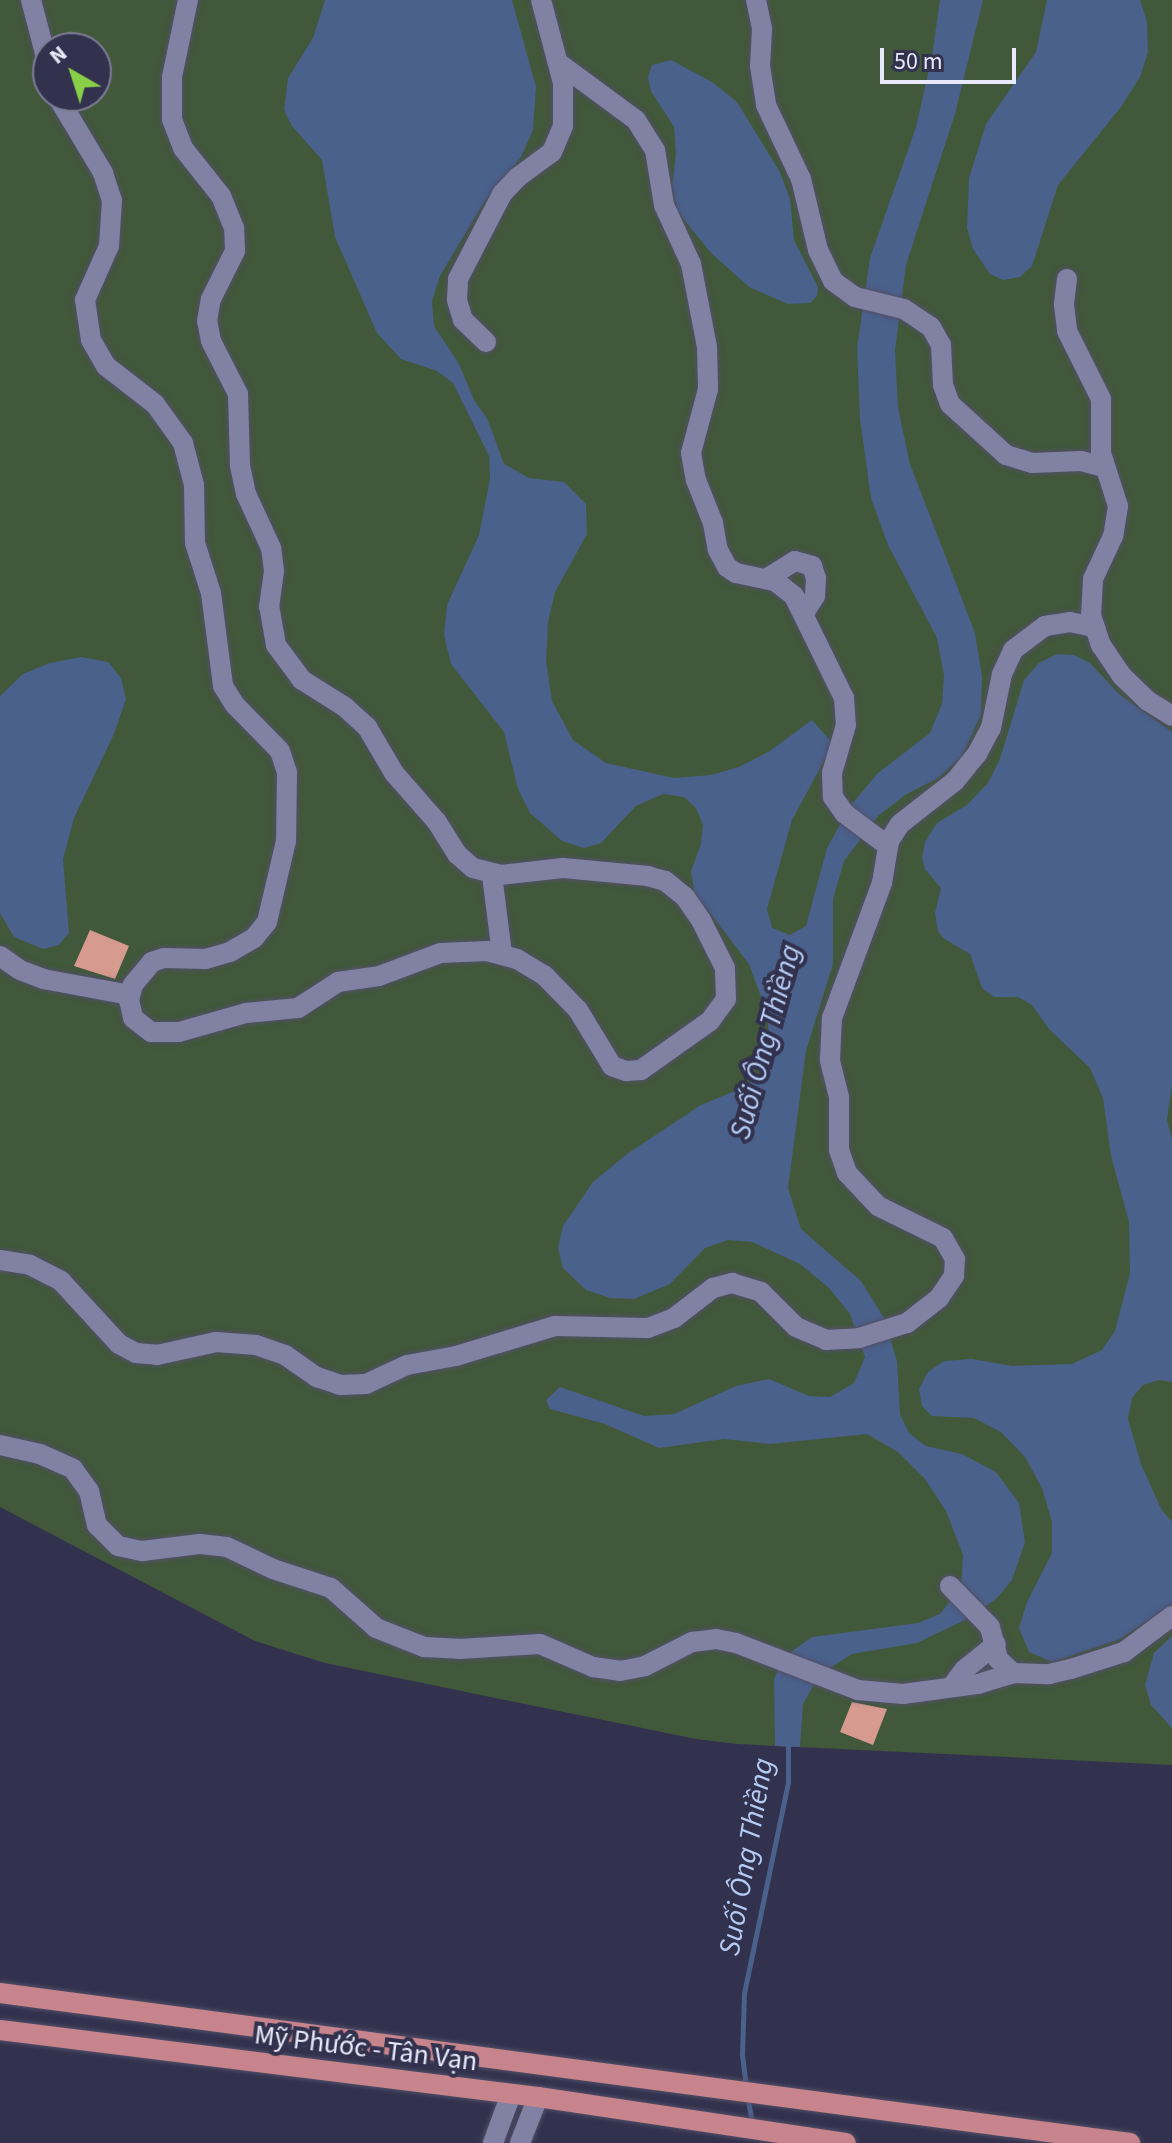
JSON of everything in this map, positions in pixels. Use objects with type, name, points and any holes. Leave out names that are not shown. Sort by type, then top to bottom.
[{"type":"main road","name":"Mỹ Phước - Tân Vạn","points":[[0,1993],[1130,2143]]},
{"type":"main road","name":"Mỹ Phước - Tân Vạn","points":[[0,2030],[538,2097],[846,2143]]},
{"type":"street","points":[[31,0],[39,32]]},
{"type":"street","points":[[67,112],[103,173],[112,200],[109,246],[85,300],[91,340],[106,366],[155,404],[183,443],[194,485],[195,543],[211,593],[223,686],[240,711],[280,751],[287,772],[286,841],[271,912],[261,930],[243,946],[217,956],[164,958],[152,962],[138,976],[130,995],[130,1012],[138,1024],[151,1032],[169,1034],[246,1013],[298,1008],[338,982],[379,976],[441,953],[472,950],[502,954],[531,966],[556,986],[578,1010],[608,1061],[626,1071],[641,1070],[710,1021],[722,1007],[728,989],[725,968],[701,920],[680,891],[665,881],[580,868],[492,875],[464,861],[437,822],[394,773],[367,727],[345,707],[302,680],[282,657],[271,633],[269,607],[273,556],[242,480],[238,394],[211,341],[207,321],[211,299],[235,251],[234,228],[221,196],[183,148],[172,119],[172,77],[188,0]]},
{"type":"street","points":[[486,342],[463,320],[457,300],[458,279],[502,194],[518,177],[545,159],[557,144],[564,102],[560,64],[541,0]]},
{"type":"street","points":[[756,0],[762,29],[760,66],[766,105],[801,179],[827,271],[839,288],[863,300],[894,306],[914,314],[931,327],[941,345],[943,385],[950,404],[1006,455],[1032,463],[1081,461],[1104,467]]},
{"type":"street","points":[[560,64],[636,120],[655,150],[664,205],[691,264],[709,361],[706,402],[692,440],[692,467],[708,505],[721,559],[736,573],[766,579],[790,591],[804,613],[844,698],[844,739],[831,781],[833,797],[844,813],[888,846]]},
{"type":"street","points":[[1067,279],[1064,305],[1067,331],[1101,399],[1104,467],[1116,496],[1118,516],[1093,579],[1090,603],[1094,627],[1101,645],[1122,676],[1148,701],[1172,716]]},
{"type":"street","points":[[766,579],[795,561],[812,566],[816,578],[815,596],[804,613]]},
{"type":"street","points":[[0,1260],[30,1265],[61,1281],[119,1344],[136,1353],[157,1355],[216,1342],[256,1345],[285,1355],[317,1377],[340,1385],[366,1384],[407,1365],[456,1356],[555,1326],[648,1328],[674,1318],[713,1288],[732,1283],[761,1292],[796,1327],[815,1338],[837,1341],[859,1338],[894,1329],[918,1316],[939,1298],[951,1282],[956,1267],[953,1251],[943,1238],[892,1215],[859,1190],[847,1173],[839,1150],[840,1109],[830,1060],[830,1032],[882,883],[888,846],[900,824],[946,789],[977,754],[994,719],[1006,661],[1022,640],[1057,623],[1094,627]]},
{"type":"street","points":[[492,875],[502,954]]},
{"type":"street","points":[[0,956],[20,970],[43,979],[130,995]]},
{"type":"street","points":[[0,1445],[40,1454],[73,1469],[89,1491],[97,1525],[118,1546],[142,1551],[200,1544],[227,1547],[273,1569],[331,1588],[369,1623],[407,1643],[442,1649],[540,1644],[593,1667],[620,1671],[645,1666],[678,1646],[706,1639],[736,1643],[822,1678],[858,1690],[889,1695],[978,1684],[1013,1673],[1049,1674],[1112,1657],[1136,1646],[1172,1616]]},
{"type":"street","points":[[950,1586],[984,1620],[996,1644],[998,1659],[1013,1673]]},
{"type":"street","points":[[952,1686],[964,1670],[996,1644]]},
{"type":"street","points":[[493,2143],[511,2094]]},
{"type":"street","points":[[520,2143],[538,2097]]},
{"type":"green space","points":[[0,0],[1172,0],[1172,1765],[738,1744],[696,1739],[325,1663],[255,1641],[0,1507]]},
{"type":"water","points":[[325,0],[512,0],[536,87],[533,130],[521,157],[484,202],[440,276],[432,301],[434,326],[459,364],[474,400],[488,420],[504,464],[529,478],[564,482],[586,504],[587,534],[555,592],[548,622],[546,661],[552,701],[573,740],[606,763],[674,778],[711,775],[739,767],[770,751],[812,720],[833,744],[792,820],[767,909],[772,928],[790,935],[806,926],[827,848],[851,805],[878,773],[930,733],[942,704],[944,675],[937,638],[888,545],[871,498],[860,419],[857,348],[870,258],[916,127],[932,56],[940,0],[983,0],[955,114],[906,265],[895,350],[898,408],[910,464],[975,633],[982,677],[981,715],[961,757],[938,778],[905,795],[878,816],[844,861],[833,899],[833,964],[806,1051],[788,1188],[801,1229],[861,1281],[884,1318],[897,1361],[900,1414],[909,1433],[926,1446],[962,1454],[996,1472],[1019,1503],[1025,1542],[1012,1580],[997,1598],[971,1617],[917,1643],[852,1654],[820,1674],[803,1704],[800,1747],[775,1746],[774,1679],[784,1657],[812,1637],[918,1623],[940,1614],[961,1587],[963,1555],[946,1511],[925,1479],[898,1452],[867,1434],[770,1444],[724,1439],[659,1448],[605,1424],[550,1409],[546,1400],[560,1387],[644,1416],[674,1414],[736,1386],[769,1379],[809,1396],[830,1397],[854,1383],[865,1357],[850,1314],[829,1288],[800,1264],[752,1242],[728,1240],[705,1248],[670,1284],[634,1299],[610,1298],[586,1290],[563,1268],[558,1248],[563,1226],[593,1182],[627,1154],[701,1105],[742,1088],[759,1076],[769,1056],[768,1016],[749,964],[694,892],[691,871],[701,844],[703,825],[696,808],[684,797],[663,794],[636,806],[601,843],[584,848],[562,841],[530,813],[518,789],[504,732],[451,664],[444,635],[447,605],[479,535],[490,479],[489,456],[453,383],[437,371],[401,359],[377,333],[335,237],[322,160],[292,126],[284,110],[288,78],[313,38]]},
{"type":"water","points":[[1047,0],[1140,0],[1147,22],[1148,52],[1140,77],[1121,107],[1058,185],[1032,266],[1020,277],[1003,280],[990,274],[973,249],[967,228],[969,178],[986,124],[1036,52]]},
{"type":"water","points":[[671,60],[712,82],[737,102],[780,172],[790,199],[794,240],[818,287],[817,296],[810,303],[788,304],[749,287],[711,253],[678,212],[672,188],[676,153],[674,127],[651,91],[648,77],[652,65]]},
{"type":"water","points":[[1057,654],[1074,655],[1090,663],[1119,694],[1172,732],[1172,1085],[1167,1120],[1172,1139],[1172,1382],[1159,1380],[1143,1385],[1132,1398],[1128,1419],[1141,1464],[1161,1509],[1172,1522],[1172,1604],[1120,1639],[1052,1662],[1029,1652],[1019,1628],[1027,1602],[1052,1553],[1052,1522],[1042,1488],[1025,1457],[1001,1432],[974,1418],[932,1416],[922,1406],[919,1389],[928,1372],[944,1361],[972,1359],[1012,1366],[1072,1364],[1102,1350],[1115,1331],[1130,1273],[1129,1222],[1111,1156],[1103,1098],[1090,1068],[1049,1029],[1032,1005],[1018,997],[994,997],[982,988],[970,954],[943,938],[938,931],[935,913],[941,888],[925,869],[922,858],[925,842],[937,823],[967,805],[988,783],[1000,759],[1024,680],[1039,663]]},
{"type":"water","points":[[81,657],[108,662],[121,678],[126,699],[114,734],[74,818],[63,859],[69,933],[59,945],[43,949],[14,937],[0,913],[0,696],[23,674],[50,663]]},
{"type":"water","points":[[1172,1636],[1172,1728],[1151,1705],[1145,1685],[1154,1653]]},
{"type":"building","points":[[90,930],[129,946],[115,979],[74,966]]},
{"type":"building","points":[[852,1702],[887,1709],[873,1745],[840,1732]]},
{"type":"waterway","name":"Suối Ông Thiềng","points":[[746,2087],[742,2054],[744,1993],[788,1782],[788,1741]]},
{"type":"waterway","name":"Suối Ông Thiềng","points":[[747,2096],[752,2122]]}]
